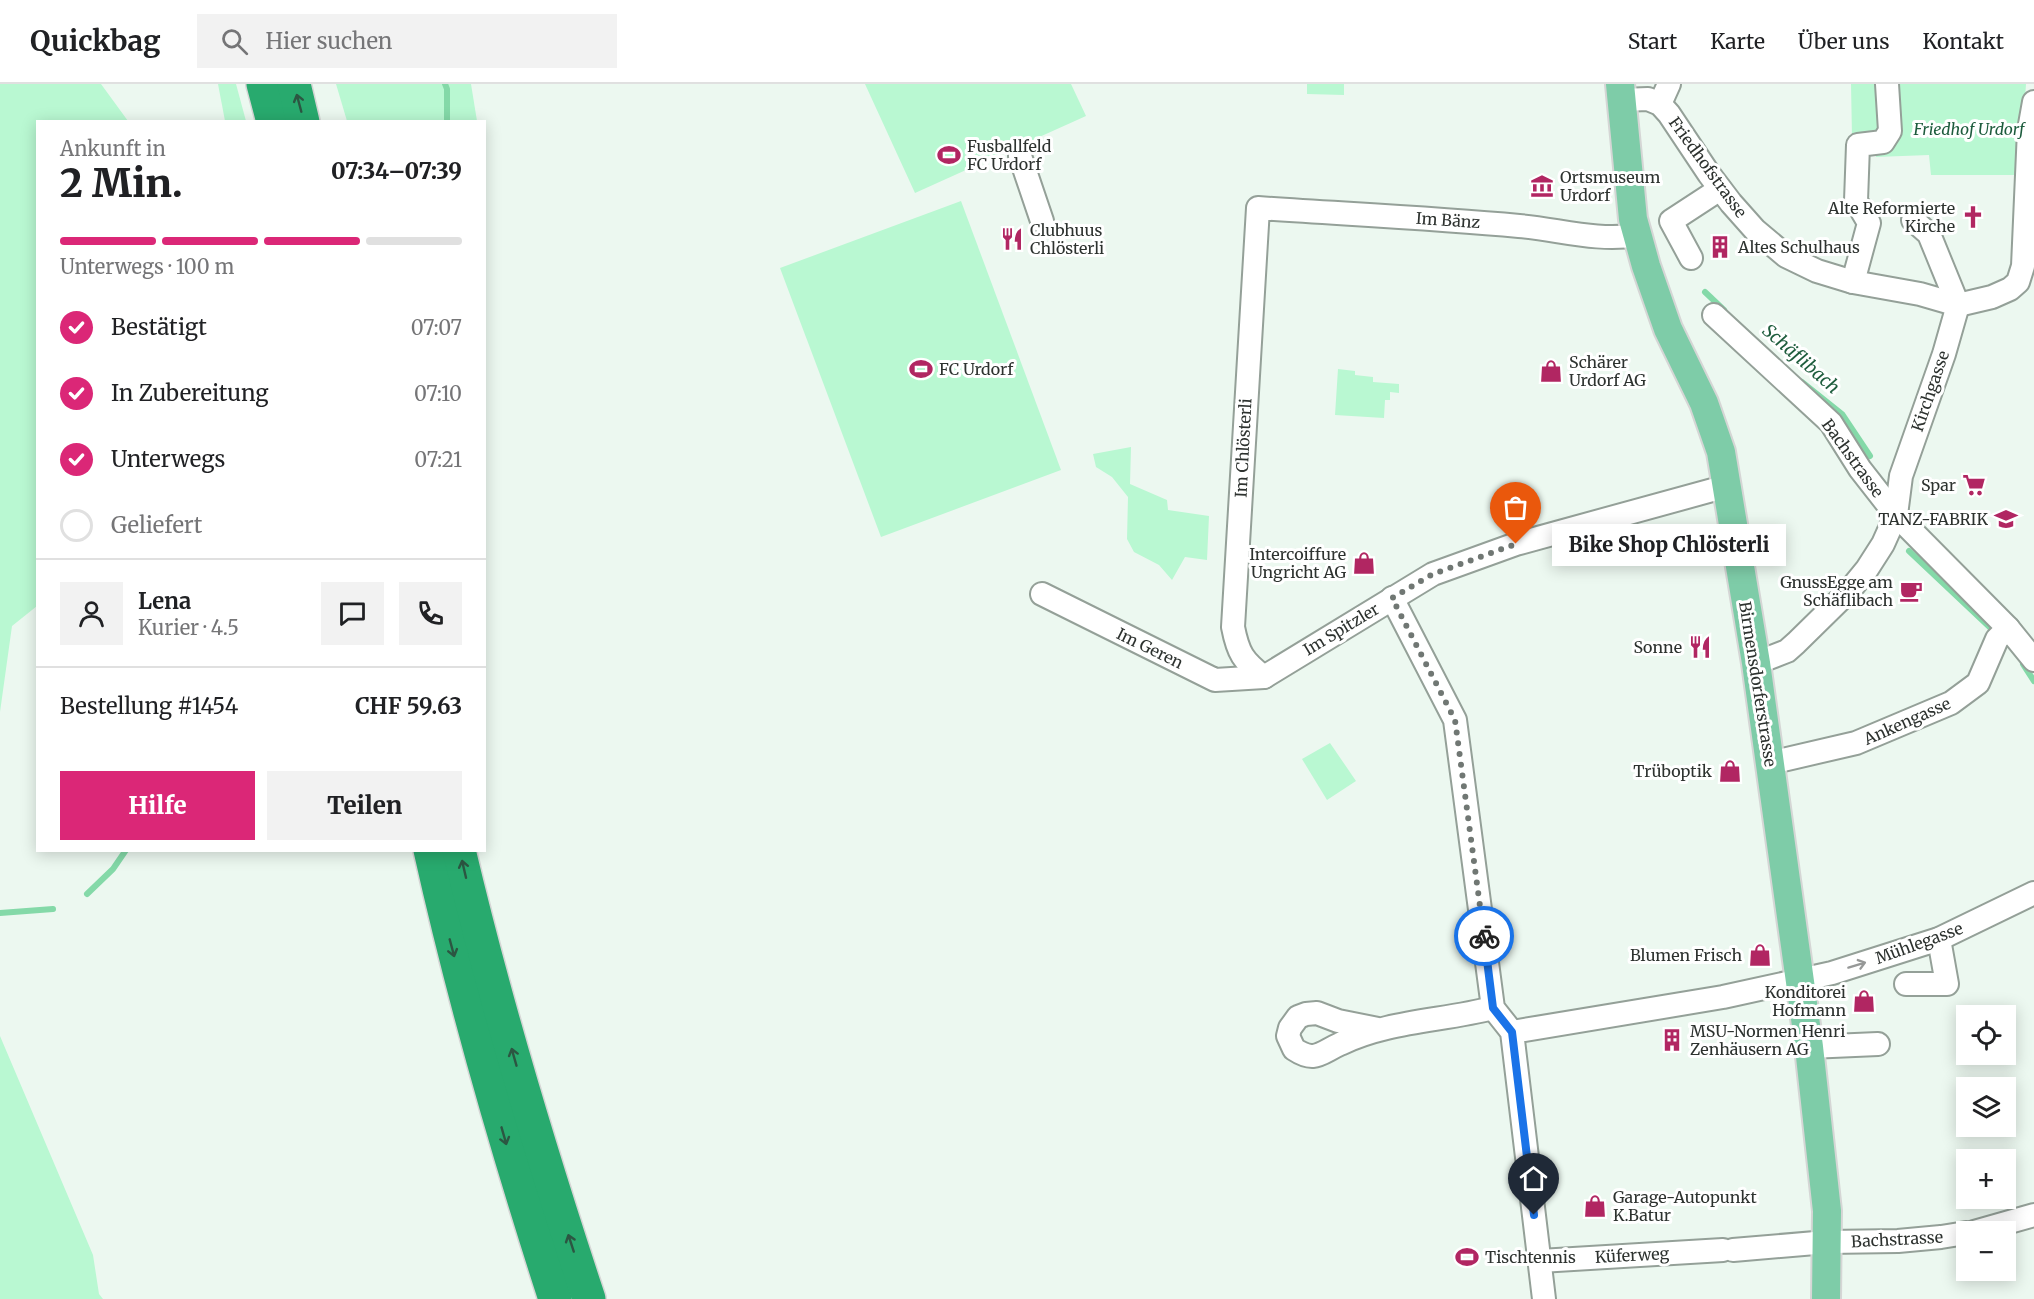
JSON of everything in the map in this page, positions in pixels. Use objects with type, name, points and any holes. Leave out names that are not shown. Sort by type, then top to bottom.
[{"type":"highway","points":[[263,84],[272,120]]},
{"type":"highway","points":[[294,84],[303,120]]},
{"type":"highway","points":[[430,852],[450,939],[482,1061],[555,1299]]},
{"type":"highway","points":[[459,852],[478,931],[519,1077],[589,1299]]},
{"type":"main road","name":"Birmensdorferstrasse","points":[[1621,92],[1633,219],[1637,235],[1668,329],[1704,403],[1722,452],[1756,663],[1809,1047],[1827,1210],[1826,1299]]},
{"type":"street","points":[[1853,282],[1869,223],[1856,201],[1858,145],[1883,142],[1890,131],[1887,84]]},
{"type":"street","name":"Friedhofstrasse","points":[[1621,92],[1648,99],[1664,94],[1720,189],[1755,230],[1786,256],[1817,271],[1853,282],[1920,294],[1958,305]]},
{"type":"street","points":[[1913,220],[1929,234],[1958,305],[1992,297],[2026,285],[2023,266],[2028,130],[2034,102]]},
{"type":"street","points":[[1020,156],[1042,220]]},
{"type":"street","points":[[1691,258],[1671,220],[1720,189]]},
{"type":"street","name":"Im Bänz","points":[[1258,208],[1538,227],[1622,238],[1637,235]]},
{"type":"street","name":"Im Chlösterli","points":[[1258,208],[1233,627],[1238,651],[1249,666],[1264,677]]},
{"type":"street","name":"Kirchgasse","points":[[1756,663],[1787,651],[1849,591],[1868,569],[1878,552],[1896,516],[1901,476],[1944,354],[1958,305]]},
{"type":"street","name":"Bachstrasse","points":[[1714,315],[1831,423],[1860,469],[1896,516],[2003,633],[2034,660]]},
{"type":"street","name":"Im Spitzler","points":[[1264,677],[1433,574],[1516,544],[1727,486]]},
{"type":"street","name":"Im Geren","points":[[1042,594],[1215,680],[1264,677]]},
{"type":"street","points":[[1392,598],[1455,720],[1493,1008],[1512,1032],[1544,1299]]},
{"type":"street","name":"Ankengasse","points":[[1770,763],[1856,743],[1951,703],[1978,683],[2003,633]]},
{"type":"street","name":"Mühlegasse","points":[[1512,1032],[1723,997],[1832,973],[1939,939],[2034,893]]},
{"type":"street","points":[[1906,984],[1947,984],[1939,939]]},
{"type":"street","points":[[1378,1029],[1493,1008]]},
{"type":"street","points":[[1809,1047],[1878,1044]]},
{"type":"street","points":[[2013,1221],[2034,1215]]},
{"type":"street","name":"Bachstrasse","points":[[1827,1242],[1898,1241],[1956,1235]]},
{"type":"street","name":"Küferweg","points":[[1540,1261],[1827,1242]]},
{"type":"green space","points":[[0,84],[101,84],[127,120],[36,120],[36,607],[12,626],[0,712]]},
{"type":"green space","points":[[218,84],[236,84],[246,120],[225,120]]},
{"type":"green space","points":[[336,84],[471,84],[477,120],[347,120]]},
{"type":"green space","name":"Fusballfeld FC Urdorf","points":[[865,84],[1071,84],[1086,116],[915,193]]},
{"type":"green space","points":[[1307,84],[1344,84],[1344,95],[1307,94]]},
{"type":"green space","name":"Friedhof Urdorf","points":[[1851,84],[2026,84],[2020,175],[1931,175],[1929,155],[1876,157],[1875,136],[1852,137]]},
{"type":"green space","name":"FC Urdorf","points":[[961,201],[1061,470],[881,537],[780,268]]},
{"type":"green space","points":[[1338,369],[1355,371],[1355,375],[1373,377],[1373,382],[1399,384],[1399,393],[1390,392],[1390,400],[1385,400],[1384,418],[1335,415]]},
{"type":"green space","points":[[1131,447],[1130,484],[1167,500],[1168,510],[1209,516],[1207,560],[1185,557],[1172,580],[1159,565],[1134,552],[1127,539],[1128,497],[1112,477],[1096,467],[1093,454]]},
{"type":"green space","points":[[1330,743],[1356,781],[1327,800],[1302,759]]},
{"type":"green space","points":[[0,1036],[93,1255],[99,1294],[103,1299],[0,1299]]},
{"type":"waterway","points":[[445,84],[447,120]]},
{"type":"waterway","name":"Schäflibach","points":[[1705,292],[1724,310]]},
{"type":"waterway","name":"Schäflibach","points":[[1802,382],[1842,414],[1870,456]]},
{"type":"waterway","name":"Schäflibach","points":[[1909,551],[1997,634]]},
{"type":"waterway","name":"Schäflibach","points":[[2023,664],[2034,681]]},
{"type":"waterway","points":[[87,894],[113,869],[125,852]]},
{"type":"waterway","points":[[0,913],[53,909]]},
{"type":"way so far","points":[[1484,936],[1455,720],[1392,598],[1433,574],[1516,544]]},
{"type":"place","name":"Fusballfeld FC Urdorf","points":[[949,155]]},
{"type":"place","name":"Ortsmuseum Urdorf","points":[[1542,186]]},
{"type":"place","name":"Alte Reformierte Kirche","points":[[1973,217]]},
{"type":"place","name":"Clubhuus Chlösterli","points":[[1012,239]]},
{"type":"place","name":"Altes Schulhaus","points":[[1720,247]]},
{"type":"place","name":"FC Urdorf","points":[[921,369]]},
{"type":"place","name":"Schärer Urdorf AG","points":[[1551,371]]},
{"type":"place","name":"Spar","points":[[1974,485]]},
{"type":"place","name":"TANZ-FABRIK","points":[[2006,519]]},
{"type":"place","name":"Bike Shop Chlösterli","points":[[1516,544]]},
{"type":"place","name":"Intercoiffure Ungricht AG","points":[[1364,563]]},
{"type":"place","name":"GnussEgge am Schäflibach","points":[[1911,591]]},
{"type":"place","name":"Sonne","points":[[1700,647]]},
{"type":"place","name":"Trüboptik","points":[[1730,771]]},
{"type":"place","name":"Blumen Frisch","points":[[1760,955]]},
{"type":"place","name":"Konditorei Hofmann","points":[[1864,1001]]},
{"type":"place","name":"MSU-Normen Henri Zenhäusern AG","points":[[1672,1040]]},
{"type":"place","name":"Garage-Autopunkt K.Batur","points":[[1595,1206]]},
{"type":"place","name":"Tischtennis","points":[[1467,1257]]},
{"type":"route","points":[[1484,936],[1493,1008],[1512,1032],[1534,1215]]}]
